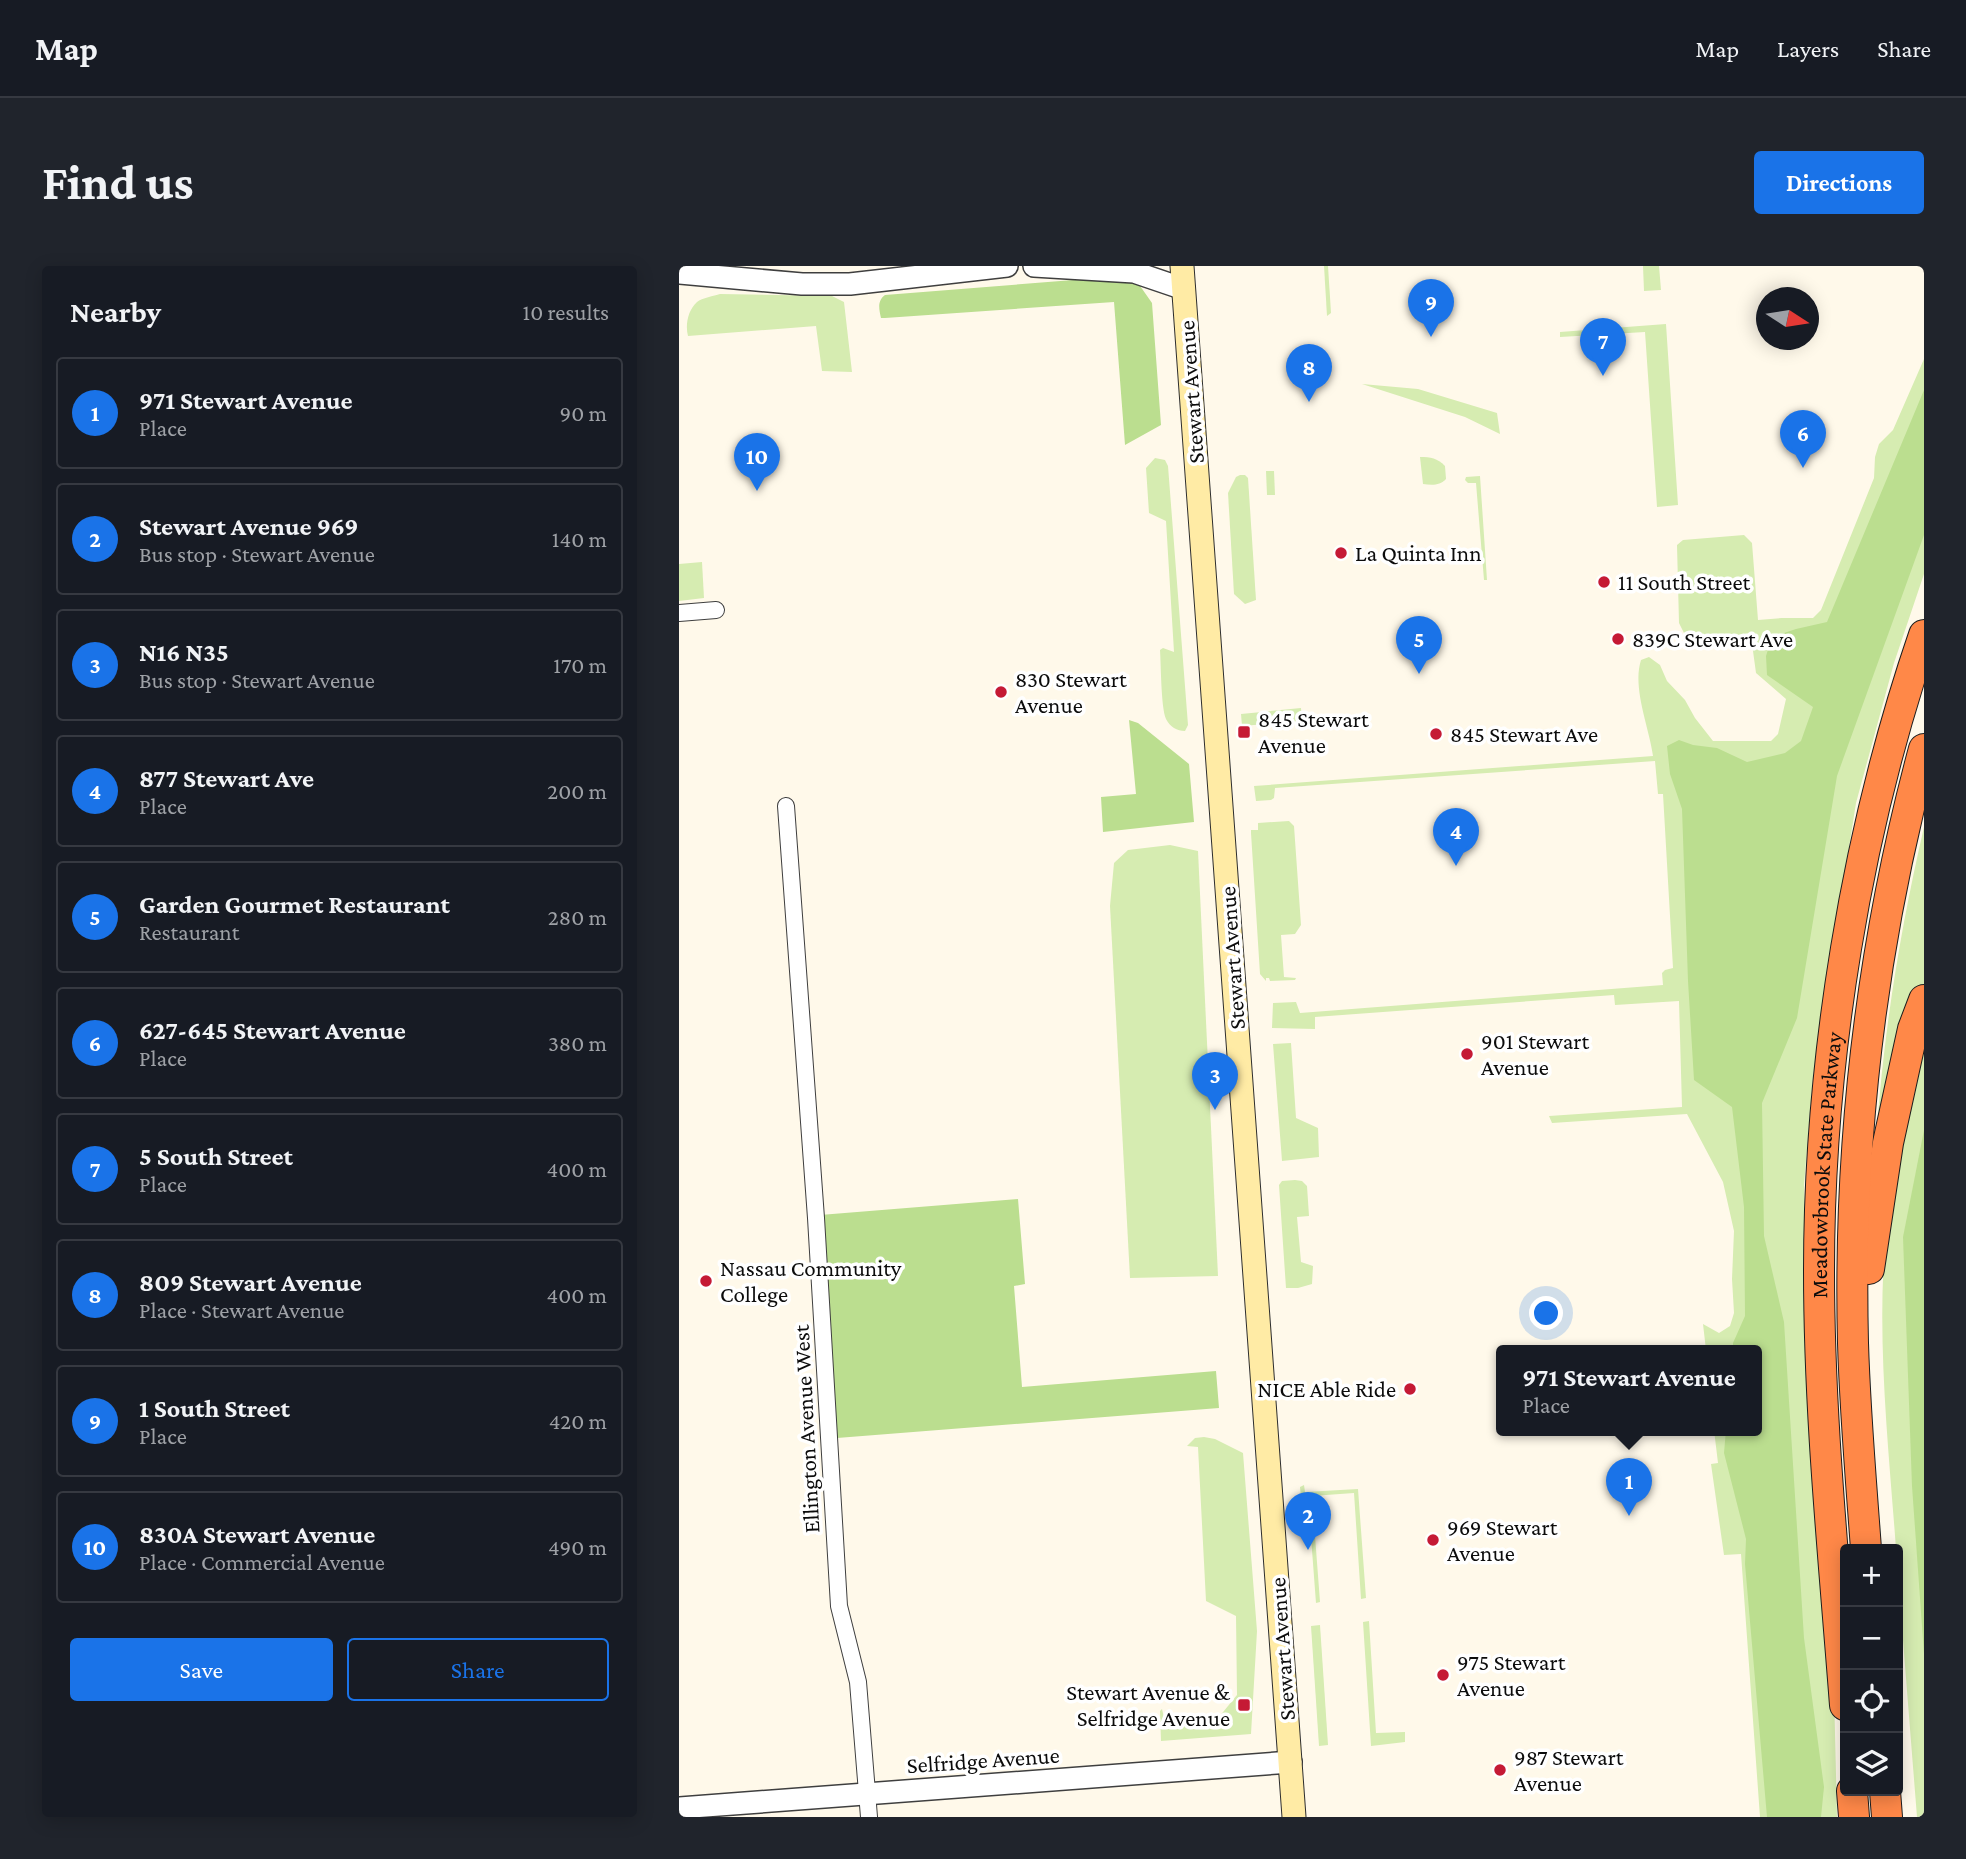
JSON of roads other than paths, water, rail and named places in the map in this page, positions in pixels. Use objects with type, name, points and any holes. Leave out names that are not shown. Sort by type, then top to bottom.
[{"type":"highway","name":"Meadowbrook State Parkway","points":[[1843,1670],[1822,1382],[1819,1268],[1824,1152],[1841,984],[1861,872],[1887,762],[1924,635]]},
{"type":"highway","name":"Meadowbrook State Parkway","points":[[1867,1544],[1854,1370],[1854,1195],[1873,992],[1905,823],[1924,749]]},
{"type":"highway","points":[[1854,1370],[1888,1143],[1913,1029],[1924,1000]]},
{"type":"highway","points":[[1852,1796],[1854,1817]]},
{"type":"highway","points":[[1885,1796],[1887,1817]]},
{"type":"main road","name":"Stewart Avenue","points":[[1183,277],[1294,1817]]},
{"type":"street","points":[[679,273],[802,284],[850,284],[1007,266]]},
{"type":"street","points":[[1034,266],[1134,272],[1152,277],[1183,277]]},
{"type":"street","points":[[679,613],[716,610]]},
{"type":"street","name":"Ellington Avenue West","points":[[786,806],[816,1210],[839,1606],[857,1682],[869,1817]]},
{"type":"street","name":"Selfridge Avenue","points":[[679,1808],[1291,1762]]},
{"type":"place","name":"1 South Street","points":[[1431,337]]},
{"type":"place","name":"5 South Street","points":[[1603,376]]},
{"type":"place","name":"809 Stewart Avenue","points":[[1309,402]]},
{"type":"place","name":"627-645 Stewart Avenue","points":[[1803,468]]},
{"type":"place","name":"830A Stewart Avenue","points":[[757,491]]},
{"type":"place","name":"La Quinta Inn","points":[[1341,553]]},
{"type":"place","name":"11 South Street","points":[[1604,582]]},
{"type":"place","name":"839C Stewart Ave","points":[[1618,639]]},
{"type":"place","name":"Garden Gourmet Restaurant","points":[[1419,674]]},
{"type":"place","name":"830 Stewart Avenue","points":[[1001,692]]},
{"type":"place","name":"845 Stewart Avenue","points":[[1244,732]]},
{"type":"place","name":"845 Stewart Ave","points":[[1436,734]]},
{"type":"place","name":"877 Stewart Ave","points":[[1456,866]]},
{"type":"place","name":"901 Stewart Avenue","points":[[1467,1054]]},
{"type":"place","name":"N16 N35","points":[[1215,1110]]},
{"type":"place","name":"Nassau Community College","points":[[706,1281]]},
{"type":"place","name":"NICE Able Ride","points":[[1410,1389]]},
{"type":"place","name":"971 Stewart Avenue","points":[[1629,1516]]},
{"type":"place","name":"969 Stewart Avenue","points":[[1433,1540]]},
{"type":"place","name":"Stewart Avenue 969","points":[[1308,1550]]},
{"type":"place","name":"975 Stewart Avenue","points":[[1443,1675]]},
{"type":"place","name":"Stewart Avenue & Selfridge Avenue","points":[[1244,1705]]},
{"type":"place","name":"987 Stewart Avenue","points":[[1500,1770]]}]
